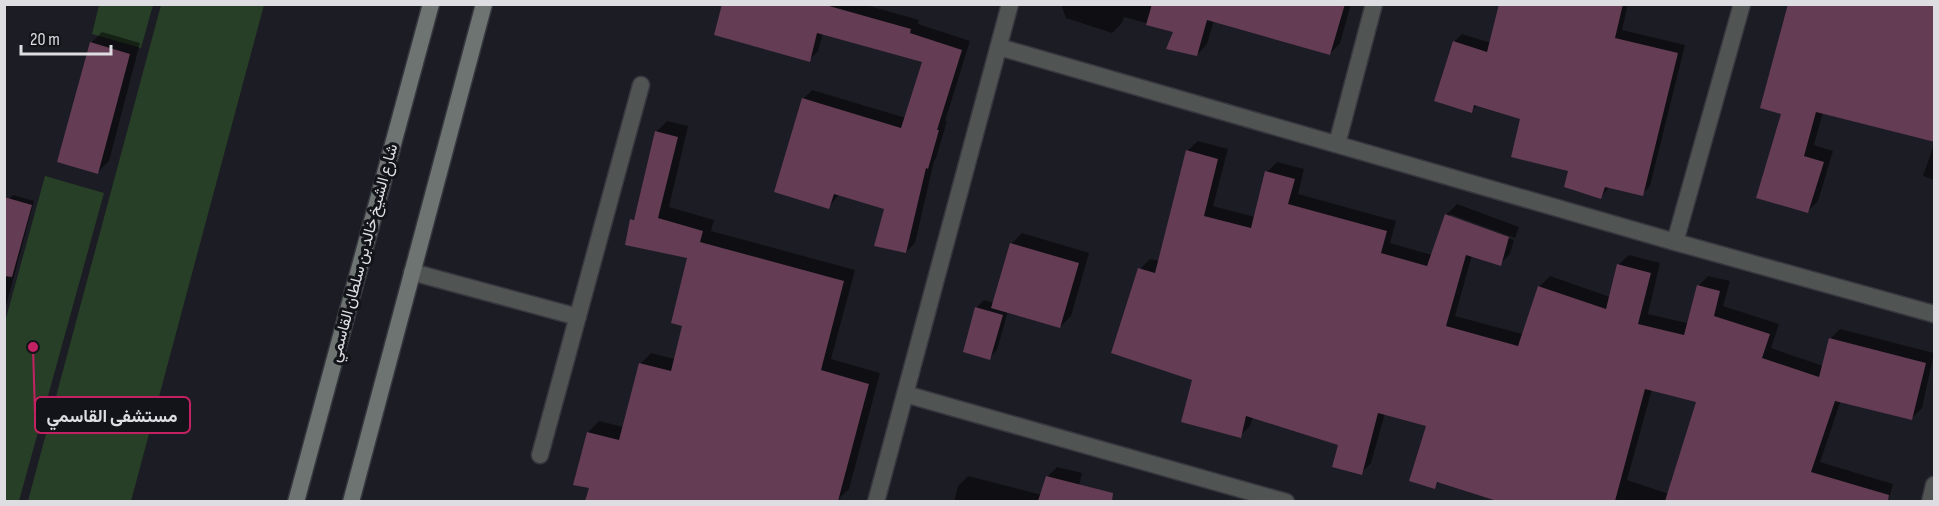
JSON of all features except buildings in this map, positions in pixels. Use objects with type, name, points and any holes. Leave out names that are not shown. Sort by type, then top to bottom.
[{"type":"main road","name":"شارع الشيخ خالد بن سلطان القاسمي","points":[[296,501],[431,4]]},
{"type":"main road","points":[[351,501],[484,4]]},
{"type":"street","points":[[876,501],[1010,4]]},
{"type":"street","points":[[1336,144],[1374,4]]},
{"type":"street","points":[[1675,242],[1742,4]]},
{"type":"street","points":[[999,47],[1675,242],[1935,314]]},
{"type":"street","points":[[540,455],[641,85]]},
{"type":"street","points":[[412,272],[578,317]]},
{"type":"street","points":[[905,394],[1256,497],[1286,501]]},
{"type":"street","points":[[1930,501],[1935,486]]},
{"type":"green space","points":[[99,5],[153,5],[141,48],[92,34]]},
{"type":"green space","points":[[161,5],[264,5],[131,501],[28,501]]},
{"type":"green space","points":[[45,176],[104,193],[19,501],[5,501],[5,322]]},
{"type":"place","name":"مستشفى القاسمي","points":[[33,347]]}]
